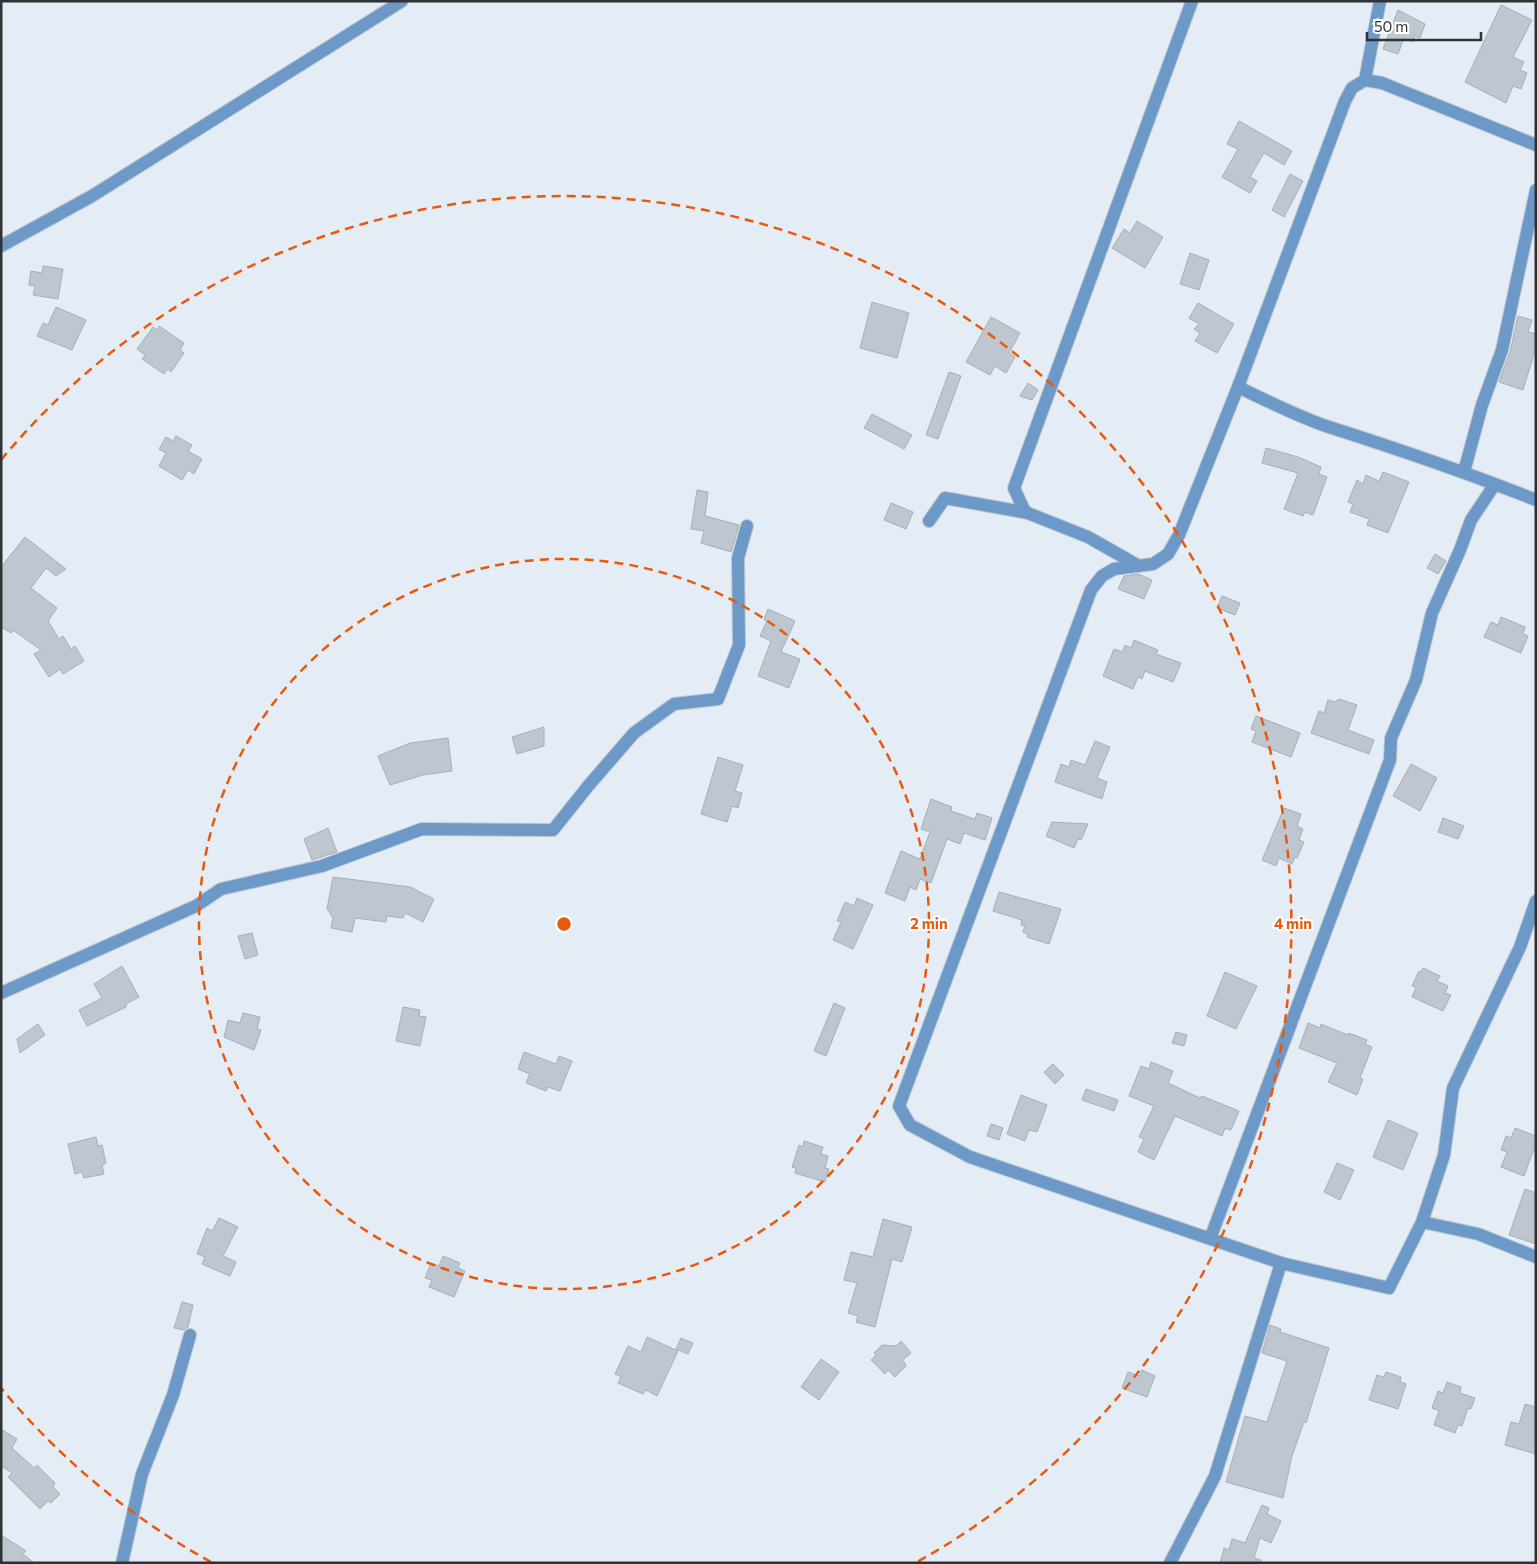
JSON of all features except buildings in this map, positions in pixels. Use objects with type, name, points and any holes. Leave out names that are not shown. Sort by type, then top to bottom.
[{"type":"street","points":[[1,246],[92,196],[402,1]]},
{"type":"street","points":[[1028,513],[1025,512],[1014,488],[1192,1]]},
{"type":"street","points":[[1365,80],[1380,1]]},
{"type":"street","points":[[1536,145],[1382,83],[1365,80],[1352,88],[1345,101],[1238,387],[1175,541],[1168,554],[1152,564],[1114,569],[1102,576],[1091,590],[900,1106],[910,1125],[970,1157],[1281,1263],[1389,1288],[1422,1222],[1444,1154],[1453,1088],[1520,947],[1536,901]]},
{"type":"street","points":[[1464,472],[1482,405],[1502,350],[1536,190]]},
{"type":"street","points":[[1238,387],[1328,427],[1353,433],[1416,457],[1464,472],[1536,500]]},
{"type":"street","points":[[1210,1239],[1390,760],[1391,738],[1416,680],[1432,613],[1471,520],[1494,484]]},
{"type":"street","points":[[930,521],[945,498],[1028,513],[1088,537],[1139,566]]},
{"type":"street","points":[[1,993],[196,906],[221,889],[322,866],[422,829],[553,830],[634,733],[674,704],[718,699],[739,645],[738,558],[747,526]]},
{"type":"street","points":[[1422,1222],[1478,1234],[1536,1257]]},
{"type":"street","points":[[1170,1563],[1215,1476],[1281,1263]]},
{"type":"street","points":[[122,1563],[142,1474],[173,1395],[190,1335]]}]
